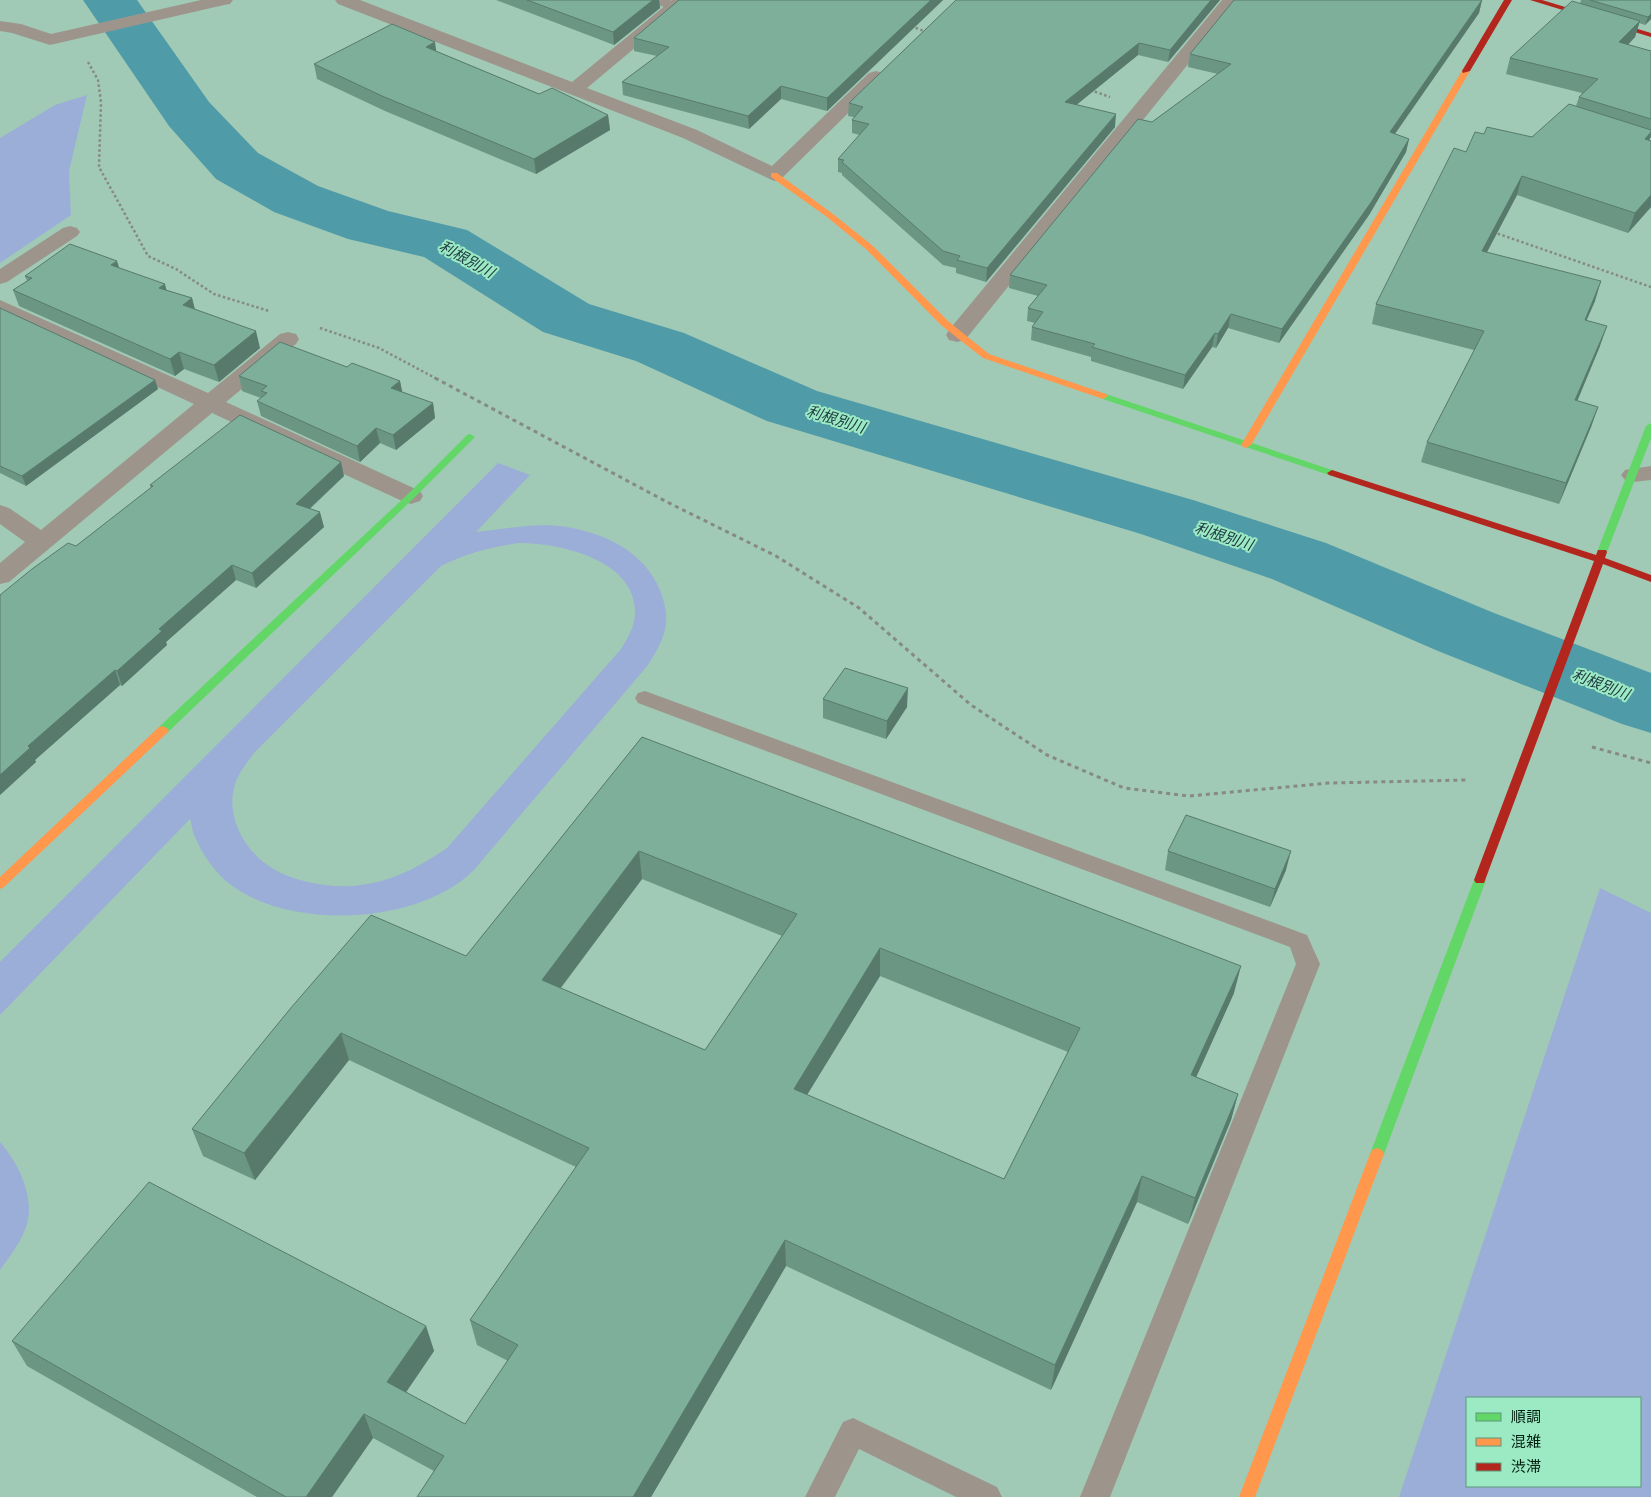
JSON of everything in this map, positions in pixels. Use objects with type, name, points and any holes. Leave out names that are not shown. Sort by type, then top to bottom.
[{"type":"street","points":[[0,26],[15,28],[50,40],[184,11],[224,0]]},
{"type":"street","points":[[344,0],[392,10],[574,89],[690,134],[774,175],[832,216],[883,260],[967,346],[986,356],[1246,445],[1599,559],[1651,579]]},
{"type":"street","points":[[957,335],[1231,0]]},
{"type":"street","points":[[1246,445],[1508,0]]},
{"type":"street","points":[[1534,0],[1651,35]]},
{"type":"street","points":[[574,89],[679,3]]},
{"type":"street","points":[[774,175],[888,65]]},
{"type":"street","points":[[0,278],[70,232]]},
{"type":"street","points":[[0,306],[411,496]]},
{"type":"street","points":[[0,576],[288,339]]},
{"type":"street","points":[[1247,1497],[1544,711],[1577,615],[1599,559],[1642,474],[1651,426]]},
{"type":"street","points":[[0,884],[411,496],[470,437]]},
{"type":"street","points":[[0,514],[42,542]]},
{"type":"lane","points":[[658,0],[679,3]]},
{"type":"lane","points":[[645,698],[1299,941],[1308,964],[1095,1497]]},
{"type":"lane","points":[[820,1497],[854,1432],[987,1497]]},
{"type":"path","points":[[906,25],[933,34]]},
{"type":"path","points":[[72,36],[98,80],[101,102],[99,167],[148,256],[176,269],[214,294],[278,314]]},
{"type":"path","points":[[1088,89],[1142,108]]},
{"type":"path","points":[[1485,229],[1651,287]]},
{"type":"path","points":[[314,325],[379,348],[667,502],[776,556],[859,608],[971,705],[1047,756],[1124,788],[1189,796],[1329,783],[1466,780]]},
{"type":"path","points":[[1592,747],[1651,763]]},
{"type":"shaded area","points":[[87,95],[69,171],[71,215],[0,263],[0,138],[55,105]]},
{"type":"shaded area","points":[[498,463],[530,475],[476,532],[544,525],[582,530],[596,534],[622,547],[634,555],[653,577],[664,602],[666,624],[662,640],[648,665],[473,871],[450,889],[421,902],[389,911],[355,915],[320,915],[287,910],[257,900],[225,880],[201,850],[194,835],[190,819],[0,1015],[0,962]],"holes":[[[519,543],[554,546],[591,557],[608,566],[622,578],[631,592],[635,615],[631,631],[621,649],[447,848],[427,861],[406,872],[384,880],[350,886],[315,884],[292,878],[262,861],[245,842],[239,832],[233,808],[235,784],[255,752],[441,566],[460,557],[489,549]]]},
{"type":"shaded area","points":[[1600,888],[1651,913],[1651,1497],[1399,1497]]},
{"type":"shaded area","points":[[0,1142],[19,1170],[27,1191],[29,1214],[22,1236],[0,1270]]},
{"type":"building","points":[[527,0],[653,0],[613,32]]},
{"type":"building","points":[[679,0],[931,0],[827,98],[781,86],[748,116],[622,82],[669,47],[634,38]]},
{"type":"building","points":[[956,0],[1211,0],[1170,50],[1139,43],[1065,102],[1116,114],[987,268],[957,260],[960,256],[943,251],[842,162],[844,160],[838,159],[869,124],[852,120],[863,107],[849,103]]},
{"type":"building","points":[[1234,0],[1482,0],[1390,132],[1409,139],[1372,201],[1282,329],[1231,314],[1218,334],[1215,333],[1185,375],[1092,347],[1095,344],[1032,327],[1043,312],[1028,308],[1047,285],[1010,275],[1138,119],[1152,122],[1231,64],[1190,54]]},
{"type":"building","points":[[1590,0],[1651,0],[1651,14],[1648,17]]},
{"type":"building","points":[[1572,1],[1640,21],[1619,42],[1651,51],[1651,119],[1579,97],[1598,79],[1510,58]]},
{"type":"building","points":[[392,24],[435,42],[426,47],[539,94],[552,88],[608,115],[534,159],[382,96],[314,64]]},
{"type":"building","points":[[1569,104],[1651,130],[1645,139],[1651,141],[1651,195],[1635,213],[1522,176],[1482,251],[1601,281],[1585,320],[1607,326],[1575,400],[1598,407],[1566,483],[1427,442],[1484,331],[1376,304],[1454,148],[1466,152],[1475,132],[1484,134],[1487,127],[1532,137]]},
{"type":"building","points":[[70,244],[117,261],[111,265],[165,284],[159,288],[192,298],[183,305],[256,331],[214,365],[179,352],[170,359],[13,290],[32,278],[25,276]]},
{"type":"building","points":[[0,308],[155,380],[22,476],[0,466]]},
{"type":"building","points":[[280,342],[347,367],[352,363],[400,381],[391,388],[433,403],[393,435],[376,428],[357,446],[257,401],[267,393],[261,391],[267,386],[239,376]]},
{"type":"building","points":[[240,415],[341,462],[296,504],[320,512],[252,573],[232,565],[159,629],[162,631],[117,671],[115,670],[28,746],[30,748],[0,775],[0,595],[68,543],[76,546]]},
{"type":"building","points":[[845,668],[908,688],[887,721],[823,699]]},
{"type":"building","points":[[642,737],[1241,966],[1191,1075],[1238,1094],[1195,1198],[1142,1176],[1055,1365],[785,1240],[633,1497],[417,1497],[444,1456],[364,1414],[306,1497],[286,1497],[12,1341],[149,1182],[426,1326],[387,1382],[465,1424],[518,1345],[470,1320],[589,1148],[341,1033],[244,1153],[192,1129],[290,1009],[371,915],[466,956]],"holes":[[[639,851],[797,914],[705,1050],[542,980]],[[880,948],[1080,1028],[1004,1179],[794,1089]]]},
{"type":"building","points":[[1186,815],[1291,851],[1275,889],[1168,851]]},
{"type":"waterway","name":"利根別川","points":[[110,0],[189,114],[237,166],[296,199],[370,226],[445,243],[566,318],[660,347],[792,406],[1167,517],[1299,561],[1466,632],[1651,704]]},
{"type":"traffic: fast","points":[[1103,396],[1332,473]]},
{"type":"traffic: fast","points":[[1602,552],[1651,426]]},
{"type":"traffic: fast","points":[[163,730],[411,496],[470,437]]},
{"type":"traffic: fast","points":[[1377,1154],[1480,880]]},
{"type":"traffic: slow","points":[[1246,445],[1466,71]]},
{"type":"traffic: slow","points":[[774,175],[870,248],[945,323],[971,346],[986,356],[1103,396]]},
{"type":"traffic: slow","points":[[0,884],[163,730]]},
{"type":"traffic: slow","points":[[1247,1497],[1377,1154]]},
{"type":"traffic: jam","points":[[1466,71],[1508,0]]},
{"type":"traffic: jam","points":[[1534,0],[1651,35]]},
{"type":"traffic: jam","points":[[1332,473],[1599,559],[1651,579]]},
{"type":"traffic: jam","points":[[1480,880],[1602,552]]}]
